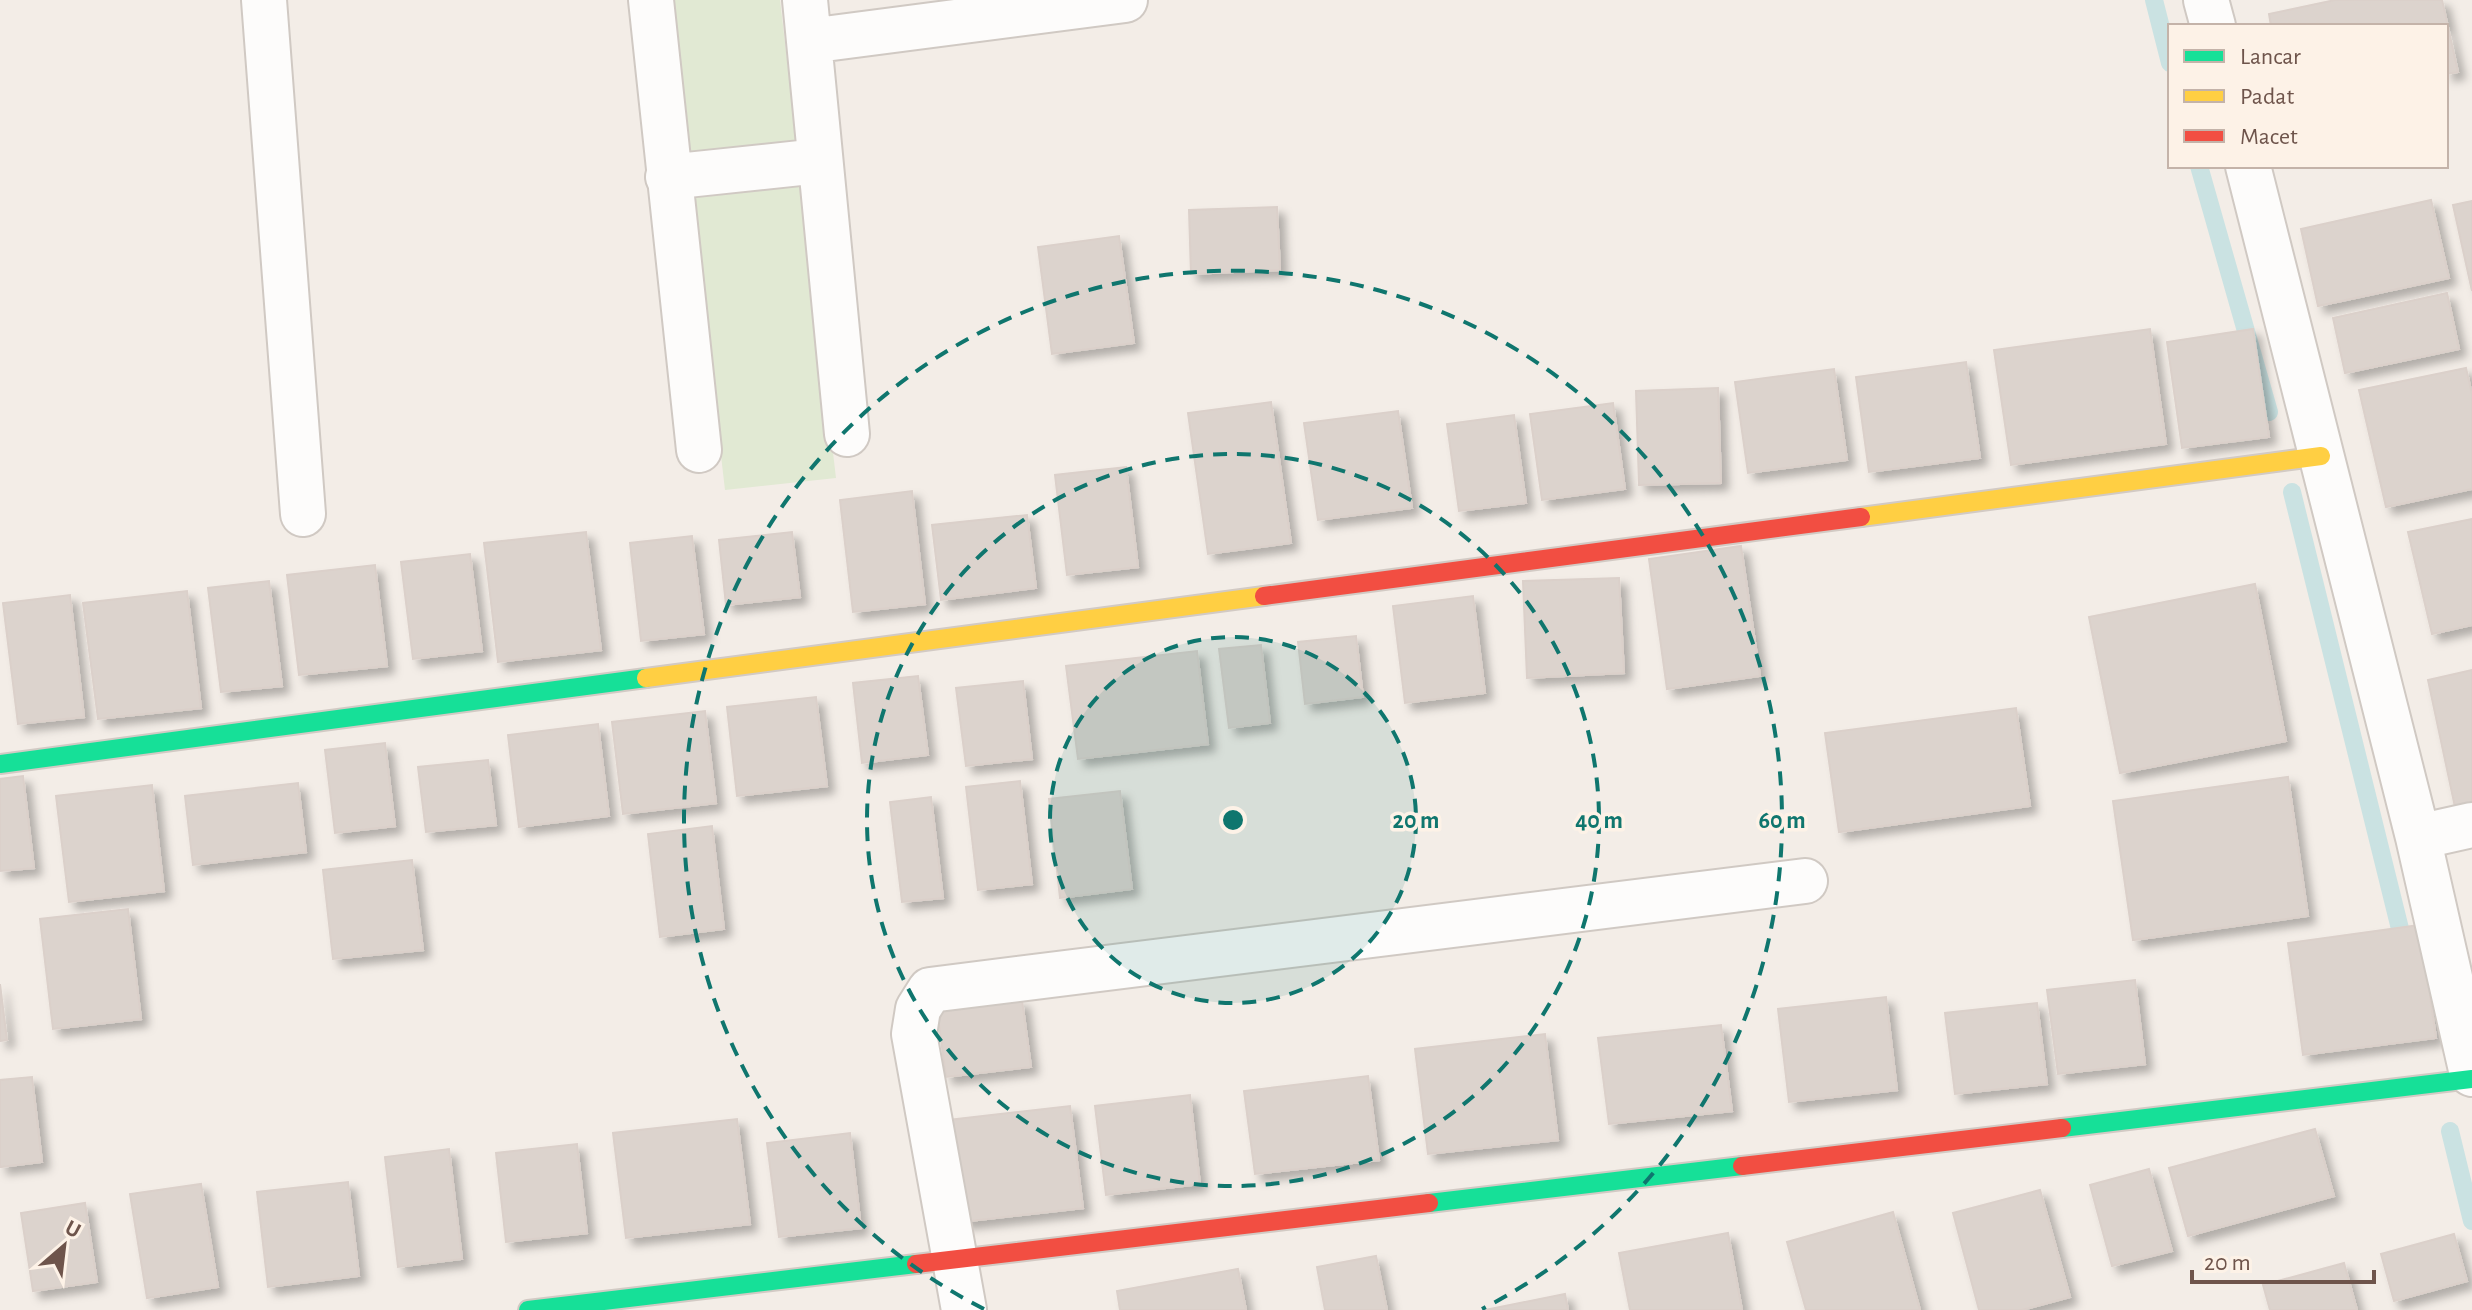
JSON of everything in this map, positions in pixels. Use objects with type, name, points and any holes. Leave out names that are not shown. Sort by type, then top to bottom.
[{"type":"street","points":[[264,0],[303,514]]},
{"type":"street","points":[[651,0],[699,450]]},
{"type":"street","points":[[847,434],[807,21],[1125,0]]},
{"type":"street","points":[[2206,0],[2212,24]]},
{"type":"street","points":[[668,177],[819,161]]},
{"type":"street","points":[[528,1310],[2472,1076],[2418,837],[2249,168]]},
{"type":"street","points":[[0,764],[2321,456]]},
{"type":"street","points":[[2418,837],[2472,825]]},
{"type":"street","points":[[964,1310],[914,1034],[918,1009],[930,990],[1805,881]]},
{"type":"green space","points":[[668,0],[780,0],[836,478],[725,490]]},
{"type":"building","points":[[2335,0],[2442,0],[2447,24],[2271,24],[2269,14]]},
{"type":"building","points":[[2448,27],[2458,72],[2448,74]]},
{"type":"building","points":[[2431,200],[2449,278],[2318,306],[2301,229]]},
{"type":"building","points":[[2472,201],[2472,291],[2453,205]]},
{"type":"building","points":[[1277,207],[1280,270],[1191,274],[1189,210]]},
{"type":"building","points":[[1119,236],[1134,343],[1052,354],[1038,247]]},
{"type":"building","points":[[2447,293],[2459,349],[2345,373],[2333,318]]},
{"type":"building","points":[[2150,329],[2166,444],[2011,465],[1994,350]]},
{"type":"building","points":[[2253,329],[2269,437],[2182,448],[2167,342]]},
{"type":"building","points":[[1966,362],[1980,458],[1869,472],[1856,377]]},
{"type":"building","points":[[2466,368],[2472,395],[2472,489],[2386,507],[2359,390]]},
{"type":"building","points":[[1834,369],[1847,460],[1748,473],[1735,382]]},
{"type":"building","points":[[1718,388],[1721,483],[1639,485],[1636,391]]},
{"type":"building","points":[[1271,402],[1291,543],[1208,554],[1188,413]]},
{"type":"building","points":[[1613,403],[1625,489],[1542,500],[1530,414]]},
{"type":"building","points":[[1398,411],[1412,508],[1318,520],[1304,423]]},
{"type":"building","points":[[1514,415],[1526,503],[1459,511],[1447,424]]},
{"type":"building","points":[[1126,467],[1138,567],[1067,575],[1055,475]]},
{"type":"building","points":[[912,491],[925,604],[853,612],[840,500]]},
{"type":"building","points":[[1027,515],[1036,588],[941,600],[932,525]]},
{"type":"building","points":[[2472,519],[2472,625],[2432,634],[2408,532]]},
{"type":"building","points":[[586,532],[601,650],[498,662],[484,543]]},
{"type":"building","points":[[792,532],[800,597],[726,605],[719,540]]},
{"type":"building","points":[[692,536],[704,634],[641,641],[630,543]]},
{"type":"building","points":[[1741,546],[1760,676],[1667,689],[1649,559]]},
{"type":"building","points":[[470,554],[482,651],[413,659],[401,562]]},
{"type":"building","points":[[375,565],[387,666],[299,675],[287,575]]},
{"type":"building","points":[[1619,578],[1624,673],[1527,678],[1523,581]]},
{"type":"building","points":[[269,581],[282,686],[221,692],[208,588]]},
{"type":"building","points":[[2255,584],[2286,741],[2120,773],[2089,617]]},
{"type":"building","points":[[187,591],[201,708],[98,719],[83,603]]},
{"type":"building","points":[[70,595],[84,717],[18,724],[3,603]]},
{"type":"building","points":[[1473,596],[1485,693],[1405,703],[1393,606]]},
{"type":"building","points":[[1356,636],[1363,697],[1305,704],[1298,642]]},
{"type":"building","points":[[1261,645],[1270,723],[1229,728],[1219,649]]},
{"type":"building","points":[[1197,651],[1208,744],[1078,759],[1066,666]]},
{"type":"building","points":[[2472,670],[2472,803],[2455,807],[2428,680]]},
{"type":"building","points":[[918,676],[928,755],[862,763],[853,683]]},
{"type":"building","points":[[1023,681],[1032,759],[966,766],[956,688]]},
{"type":"building","points":[[816,697],[827,786],[737,796],[727,707]]},
{"type":"building","points":[[2016,708],[2030,806],[1839,832],[1825,733]]},
{"type":"building","points":[[705,711],[716,803],[623,814],[612,722]]},
{"type":"building","points":[[598,724],[609,816],[519,827],[508,735]]},
{"type":"building","points":[[385,743],[395,826],[335,833],[325,750]]},
{"type":"building","points":[[488,760],[496,825],[426,832],[418,767]]},
{"type":"building","points":[[23,776],[34,868],[0,871],[0,779]]},
{"type":"building","points":[[2288,777],[2308,916],[2133,940],[2113,801]]},
{"type":"building","points":[[1020,781],[1032,884],[978,890],[966,787]]},
{"type":"building","points":[[298,783],[306,852],[193,865],[185,796]]},
{"type":"building","points":[[152,785],[164,891],[69,902],[56,796]]},
{"type":"building","points":[[1120,791],[1132,889],[1060,898],[1049,799]]},
{"type":"building","points":[[931,797],[943,898],[902,902],[890,802]]},
{"type":"building","points":[[712,826],[724,929],[660,937],[648,834]]},
{"type":"building","points":[[412,860],[423,950],[333,959],[323,870]]},
{"type":"building","points":[[128,909],[141,1019],[53,1029],[40,919]]},
{"type":"building","points":[[2420,925],[2436,1038],[2303,1055],[2288,943]]},
{"type":"building","points":[[2135,980],[2145,1064],[2058,1074],[2047,990]]},
{"type":"building","points":[[0,984],[7,1040],[0,1041]]},
{"type":"building","points":[[1886,997],[1897,1090],[1789,1102],[1778,1009]]},
{"type":"building","points":[[1022,1000],[1031,1067],[946,1077],[937,1010]]},
{"type":"building","points":[[2037,1003],[2047,1084],[1955,1094],[1945,1013]]},
{"type":"building","points":[[1721,1025],[1732,1111],[1609,1124],[1598,1038]]},
{"type":"building","points":[[1545,1034],[1558,1140],[1428,1154],[1415,1049]]},
{"type":"building","points":[[1368,1076],[1379,1160],[1255,1174],[1244,1091]]},
{"type":"building","points":[[32,1077],[42,1162],[0,1167],[0,1080]]},
{"type":"building","points":[[1190,1095],[1200,1184],[1106,1195],[1095,1106]]},
{"type":"building","points":[[1070,1106],[1083,1208],[962,1222],[949,1120]]},
{"type":"building","points":[[737,1119],[750,1224],[626,1238],[613,1133]]},
{"type":"building","points":[[2315,1129],[2334,1196],[2188,1236],[2169,1168]]},
{"type":"building","points":[[850,1133],[861,1228],[779,1237],[767,1143]]},
{"type":"building","points":[[577,1144],[587,1233],[506,1242],[496,1153]]},
{"type":"building","points":[[449,1149],[462,1259],[398,1267],[385,1157]]},
{"type":"building","points":[[2149,1169],[2172,1251],[2112,1266],[2090,1185]]},
{"type":"building","points":[[348,1182],[359,1276],[268,1287],[257,1192]]},
{"type":"building","points":[[201,1184],[218,1287],[147,1298],[130,1194]]},
{"type":"building","points":[[2040,1190],[2070,1297],[2022,1310],[1979,1310],[1953,1213]]},
{"type":"building","points":[[85,1203],[97,1282],[33,1291],[21,1213]]},
{"type":"building","points":[[1893,1212],[1920,1310],[1806,1310],[1787,1242]]},
{"type":"building","points":[[1728,1233],[1742,1310],[1630,1310],[1619,1253]]},
{"type":"building","points":[[2454,1234],[2467,1281],[2394,1301],[2381,1254]]},
{"type":"building","points":[[1376,1256],[1387,1310],[1325,1310],[1317,1267]]},
{"type":"building","points":[[2344,1263],[2357,1310],[2270,1310],[2263,1285]]},
{"type":"building","points":[[1238,1269],[1246,1310],[1120,1310],[1117,1291]]},
{"type":"building","points":[[1565,1294],[1568,1310],[1485,1310]]},
{"type":"waterway","points":[[2154,0],[2168,55]]},
{"type":"waterway","points":[[2200,168],[2269,412]]},
{"type":"waterway","points":[[2292,492],[2405,949]]},
{"type":"waterway","points":[[2450,1131],[2472,1221]]},
{"type":"traffic: fast","points":[[0,764],[646,678]]},
{"type":"traffic: fast","points":[[2062,1128],[2472,1079]]},
{"type":"traffic: fast","points":[[1429,1203],[1742,1166]]},
{"type":"traffic: fast","points":[[528,1310],[916,1264]]},
{"type":"traffic: slow","points":[[1861,517],[2321,456]]},
{"type":"traffic: slow","points":[[646,678],[1264,596]]},
{"type":"traffic: jam","points":[[1264,596],[1861,517]]},
{"type":"traffic: jam","points":[[1742,1166],[2062,1128]]},
{"type":"traffic: jam","points":[[916,1264],[1429,1203]]}]
